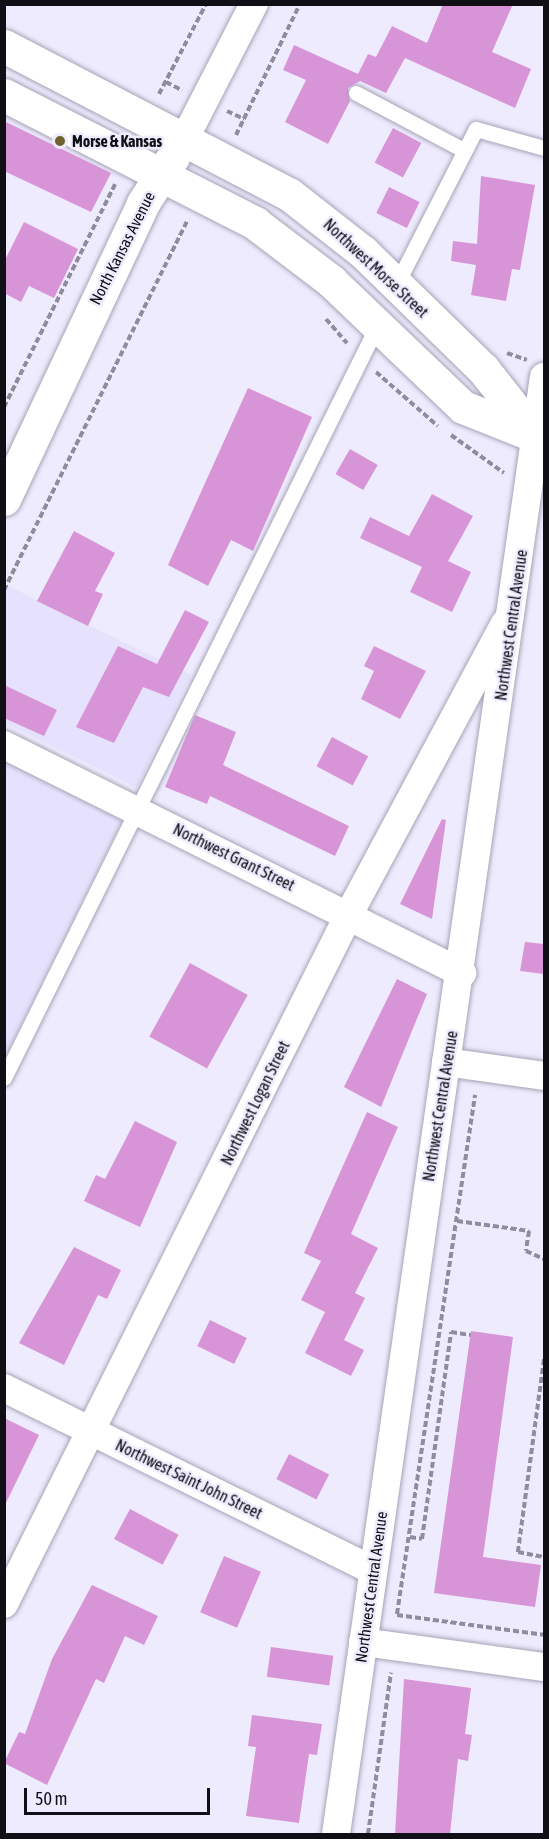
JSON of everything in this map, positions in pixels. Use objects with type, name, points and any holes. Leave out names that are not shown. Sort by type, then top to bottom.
[{"type":"main road","name":"Northwest Morse Street","points":[[4,46],[146,115],[185,138],[225,157],[332,225],[483,369],[540,438]]},
{"type":"main road","points":[[4,95],[162,174],[294,251],[463,407],[540,438]]},
{"type":"main road","name":"North Kansas Avenue","points":[[4,499],[88,314],[162,174],[185,138]]},
{"type":"street","name":"North Kansas Avenue","points":[[185,138],[254,4]]},
{"type":"street","name":"Northwest Central Avenue","points":[[336,1834],[446,1062],[462,973],[540,438],[544,377]]},
{"type":"street","name":"Northwest Logan Street","points":[[4,1604],[349,914],[514,605]]},
{"type":"street","name":"Northwest Grant Street","points":[[4,745],[349,914],[462,973]]},
{"type":"street","points":[[446,1062],[544,1076]]},
{"type":"street","name":"Northwest Saint John Street","points":[[4,1388],[373,1570]]},
{"type":"street","points":[[363,1642],[544,1667]]},
{"type":"lane","points":[[356,93],[465,150]]},
{"type":"lane","points":[[396,285],[476,129],[544,148]]},
{"type":"lane","points":[[4,1078],[376,328]]},
{"type":"path","points":[[146,115],[206,4]]},
{"type":"path","points":[[225,157],[300,4]]},
{"type":"path","points":[[4,407],[126,155]]},
{"type":"path","points":[[4,590],[201,196]]},
{"type":"path","points":[[397,1614],[475,1095]]},
{"type":"path","points":[[457,1221],[529,1231],[526,1251],[544,1259]]},
{"type":"path","points":[[410,1537],[422,1539],[451,1332],[471,1335]]},
{"type":"path","points":[[544,1359],[518,1552],[544,1557]]},
{"type":"path","points":[[368,1834],[391,1673]]},
{"type":"shaded area","points":[[4,584],[191,675],[137,788],[5,723]]},
{"type":"shaded area","points":[[5,757],[124,816],[5,1057]]},
{"type":"building","points":[[443,4],[513,4],[492,52],[531,69],[515,108],[405,58],[386,93],[360,81],[348,88],[350,101],[328,144],[285,122],[306,80],[283,70],[294,45],[358,74],[368,54],[376,57],[392,26],[427,43]]},
{"type":"building","points":[[4,121],[111,173],[91,212],[4,171]]},
{"type":"building","points":[[393,128],[421,143],[403,177],[375,162]]},
{"type":"building","points":[[481,176],[535,185],[520,270],[512,269],[506,301],[471,295],[476,265],[451,261],[453,241],[477,244]]},
{"type":"building","points":[[389,187],[420,202],[407,228],[376,213]]},
{"type":"building","points":[[24,222],[78,249],[54,298],[29,286],[21,302],[4,293],[4,262]]},
{"type":"building","points":[[248,388],[312,417],[253,551],[231,540],[208,586],[168,565]]},
{"type":"building","points":[[350,449],[378,465],[363,490],[336,474]]},
{"type":"building","points":[[432,494],[473,516],[448,561],[471,572],[452,612],[410,592],[422,567],[360,538],[370,517],[409,536]]},
{"type":"building","points":[[74,531],[115,553],[95,591],[103,594],[88,626],[37,601]]},
{"type":"building","points":[[185,610],[209,622],[169,697],[143,687],[114,743],[76,727],[118,646],[157,664]]},
{"type":"building","points":[[374,646],[426,671],[400,719],[361,699],[374,671],[364,666]]},
{"type":"building","points":[[4,685],[57,710],[44,736],[4,718]]},
{"type":"building","points":[[195,715],[236,732],[223,765],[349,826],[335,856],[210,796],[207,804],[165,787]]},
{"type":"building","points":[[332,737],[368,756],[353,785],[317,766]]},
{"type":"building","points":[[442,819],[446,820],[432,919],[400,904]]},
{"type":"building","points":[[525,942],[544,944],[544,974],[520,971]]},
{"type":"building","points":[[190,963],[248,995],[207,1068],[149,1036]]},
{"type":"building","points":[[397,979],[427,994],[381,1107],[344,1087]]},
{"type":"building","points":[[367,1112],[398,1127],[351,1234],[378,1248],[355,1293],[365,1298],[344,1340],[364,1350],[351,1376],[305,1353],[325,1312],[301,1300],[321,1261],[304,1253]]},
{"type":"building","points":[[135,1121],[177,1142],[140,1227],[84,1201],[96,1175],[105,1179]]},
{"type":"building","points":[[74,1247],[121,1270],[107,1299],[98,1295],[64,1365],[19,1343]]},
{"type":"building","points":[[210,1320],[247,1338],[234,1364],[197,1346]]},
{"type":"building","points":[[471,1331],[513,1337],[483,1557],[541,1565],[535,1607],[434,1593]]},
{"type":"building","points":[[4,1418],[39,1435],[4,1507]]},
{"type":"building","points":[[289,1454],[329,1474],[316,1499],[276,1479]]},
{"type":"building","points":[[130,1509],[179,1535],[163,1565],[114,1539]]},
{"type":"building","points":[[224,1556],[261,1572],[237,1628],[200,1612]]},
{"type":"building","points":[[92,1585],[158,1616],[144,1645],[125,1636],[104,1683],[96,1679],[47,1785],[4,1763],[19,1732],[25,1734],[52,1659]]},
{"type":"building","points":[[271,1647],[333,1656],[329,1685],[267,1677]]},
{"type":"building","points":[[404,1679],[471,1688],[465,1734],[472,1735],[468,1761],[458,1759],[450,1834],[395,1834]]},
{"type":"building","points":[[252,1715],[322,1724],[317,1755],[309,1754],[299,1823],[246,1816],[256,1747],[248,1746]]},
{"type":"place","name":"Morse & Kansas","points":[[60,141]]}]
